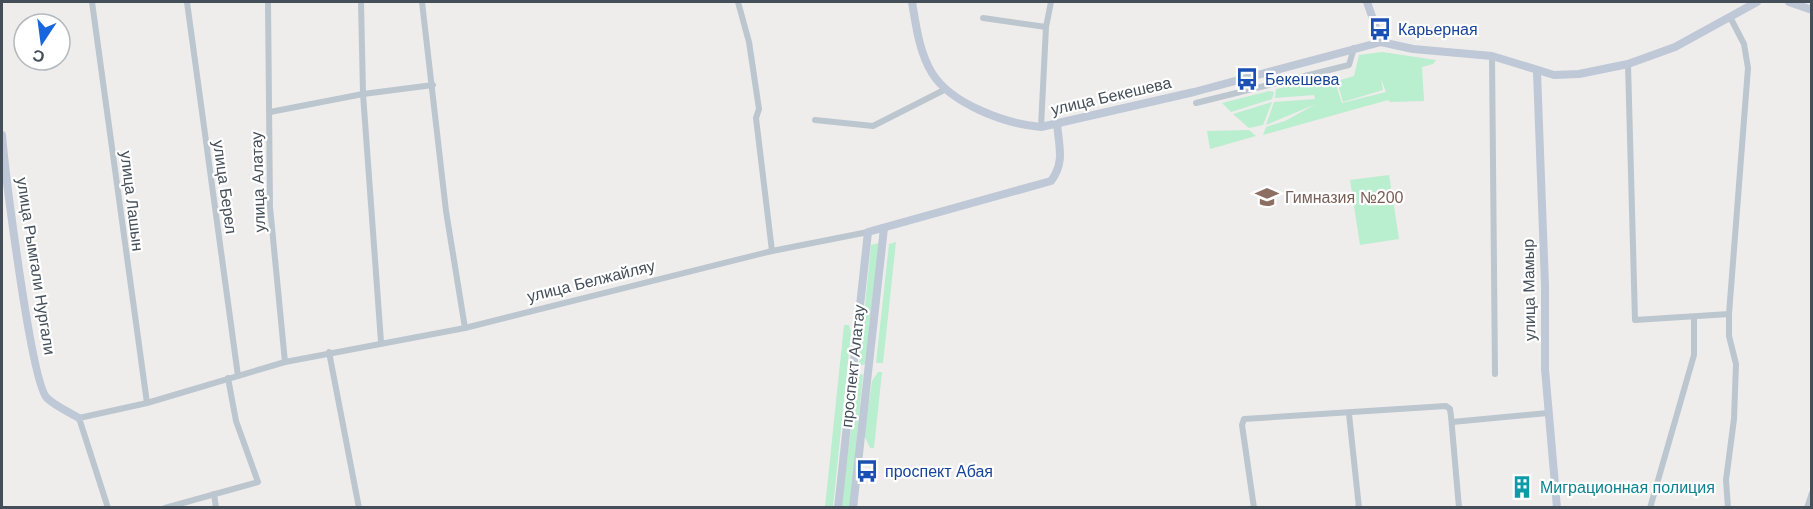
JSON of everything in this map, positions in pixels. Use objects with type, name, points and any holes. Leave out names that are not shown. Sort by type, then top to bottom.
[{"type":"main road","name":"улица Бекешева","points":[[912,2],[923,55],[933,75],[946,89],[982,111],[1024,126],[1041,128],[1194,92],[1381,42]]},
{"type":"main road","points":[[1367,2],[1381,42],[1413,49],[1492,56],[1537,72],[1570,75],[1628,64],[1674,47],[1757,2]]},
{"type":"main road","points":[[1789,2],[1812,10]]},
{"type":"main road","name":"улица Мамыр","points":[[1537,72],[1544,254],[1545,369],[1557,507]]},
{"type":"main road","name":"улица Белжайляу","points":[[868,232],[1051,182],[1059,171],[1061,161],[1057,124]]},
{"type":"main road","name":"улица Рымгали Нургали","points":[[2,135],[29,337],[38,374],[46,398],[79,418]]},
{"type":"main road","name":"проспект Алатау","points":[[854,507],[884,228]]},
{"type":"main road","name":"проспект Алатау","points":[[838,507],[868,232]]},
{"type":"main road","points":[[853,370],[868,369]]},
{"type":"street","name":"улица Лашын","points":[[92,2],[147,403]]},
{"type":"street","name":"улица Берел","points":[[187,2],[238,376]]},
{"type":"street","name":"улица Алатау","points":[[268,2],[270,207],[285,362]]},
{"type":"street","points":[[361,2],[363,94],[381,342]]},
{"type":"street","points":[[422,2],[447,211],[465,328]]},
{"type":"street","points":[[738,2],[749,42],[759,109],[756,118],[772,251]]},
{"type":"street","points":[[1041,128],[1046,27],[1051,2]]},
{"type":"street","points":[[1728,507],[1726,480],[1734,419],[1736,364],[1729,336],[1729,314],[1748,68],[1744,44],[1730,17]]},
{"type":"street","points":[[983,18],[1046,27]]},
{"type":"street","points":[[1196,103],[1349,65],[1354,48]]},
{"type":"street","points":[[1492,56],[1495,374]]},
{"type":"street","points":[[1628,64],[1634,317],[1640,321],[1729,314]]},
{"type":"street","points":[[270,112],[363,94],[433,85]]},
{"type":"street","points":[[816,120],[873,126],[946,89]]},
{"type":"street","name":"улица Белжайляу","points":[[79,418],[147,403],[285,362],[381,342],[465,328],[772,251],[868,232]]},
{"type":"street","points":[[1650,507],[1694,355],[1694,318]]},
{"type":"street","points":[[329,352],[359,507]]},
{"type":"street","points":[[165,507],[258,482],[236,421],[228,378]]},
{"type":"street","points":[[1254,507],[1242,425],[1242,421],[1247,418],[1349,414],[1446,406],[1450,409],[1452,422],[1459,507]]},
{"type":"street","points":[[1452,422],[1548,413]]},
{"type":"street","points":[[1349,414],[1359,507]]},
{"type":"street","points":[[79,418],[108,507]]},
{"type":"street","points":[[1807,507],[1812,493]]},
{"type":"street","points":[[214,494],[216,507]]},
{"type":"green space","points":[[1382,52],[1436,60],[1433,64],[1422,67],[1424,101],[1390,102],[1388,100],[1263,135],[1266,127],[1285,121],[1316,104],[1266,125],[1274,102],[1315,99],[1314,95],[1275,98],[1276,89],[1317,80],[1318,85],[1335,82],[1342,103],[1386,92],[1381,79],[1383,90],[1343,102],[1337,81],[1354,76],[1359,55]]},
{"type":"green space","points":[[1269,91],[1274,92],[1272,99],[1231,112],[1222,103]]},
{"type":"green space","points":[[1272,102],[1263,125],[1249,128],[1233,114]]},
{"type":"green space","points":[[1249,130],[1256,136],[1210,149],[1207,131]]},
{"type":"green space","points":[[1389,175],[1399,239],[1360,245],[1350,180]]},
{"type":"green space","points":[[896,242],[883,363],[876,363],[889,244]]},
{"type":"green space","points":[[879,243],[865,364],[859,366],[871,245]]},
{"type":"green space","points":[[844,325],[849,325],[851,332],[833,507],[825,507]]},
{"type":"green space","points":[[878,372],[882,372],[874,448],[870,448],[864,435],[872,381]]},
{"type":"green space","points":[[858,373],[863,375],[850,507],[841,508]]},
{"type":"place","name":"Карьерная","points":[[1380,29]]},
{"type":"place","name":"Бекешева","points":[[1247,79]]},
{"type":"place","name":"Гимназия №200","points":[[1267,197]]},
{"type":"place","name":"проспект Абая","points":[[867,471]]},
{"type":"place","name":"Миграционная полиция","points":[[1522,487]]}]
